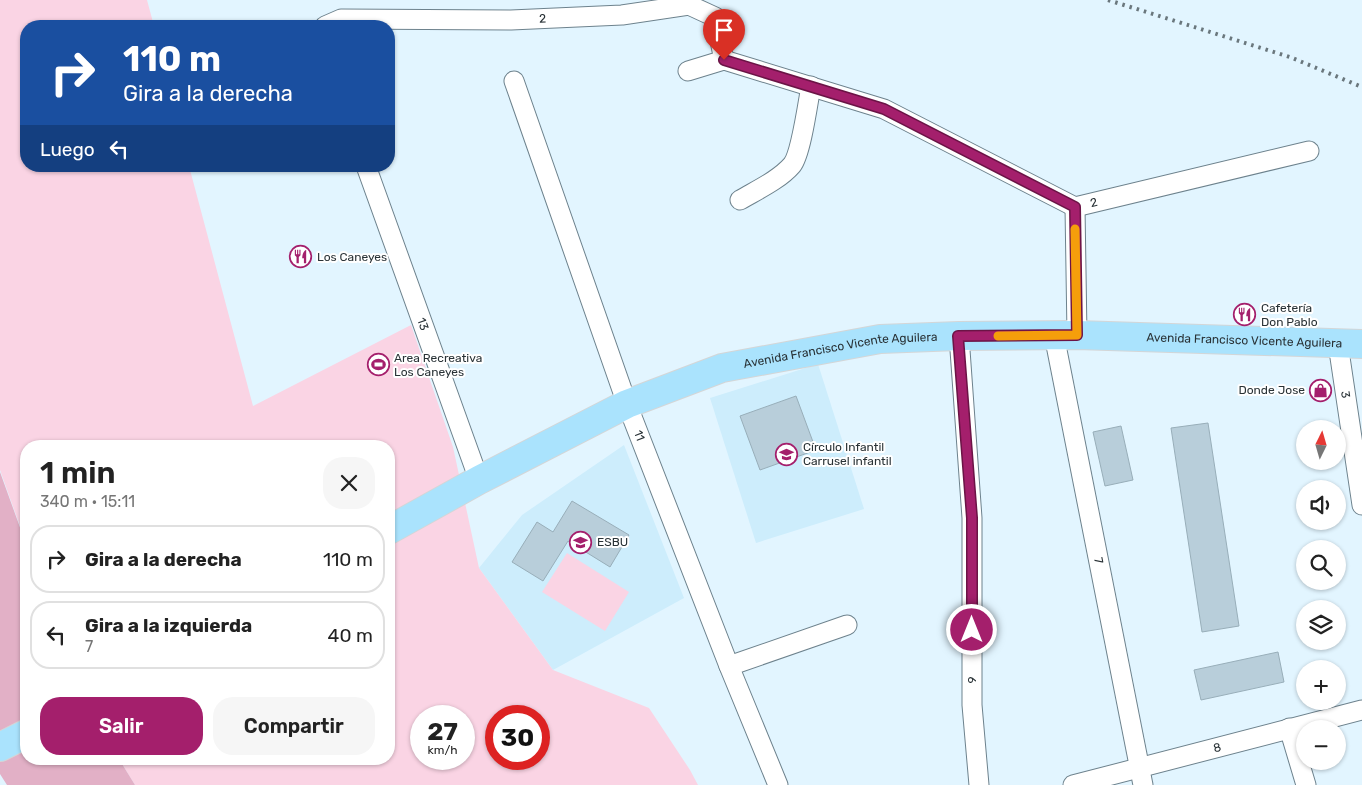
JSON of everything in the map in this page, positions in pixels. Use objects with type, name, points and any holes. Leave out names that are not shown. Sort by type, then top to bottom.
[{"type":"main road","name":"Avenida Francisco Vicente Aguilera","points":[[395,527],[479,480],[627,404],[722,368],[880,339],[958,336],[1065,335],[1350,344]]},
{"type":"main road","points":[[0,747],[20,737]]},
{"type":"street","name":"2","points":[[337,20],[341,18],[511,20],[622,15],[689,5],[715,17],[724,60],[884,109],[1075,207],[1309,151]]},
{"type":"street","points":[[688,71],[724,60]]},
{"type":"street","name":"11","points":[[514,80],[627,404],[729,666],[778,785]]},
{"type":"street","points":[[740,200],[779,176],[793,164],[811,86]]},
{"type":"street","name":"13","points":[[368,172],[479,480]]},
{"type":"street","name":"7","points":[[1075,207],[1065,335],[1140,777]]},
{"type":"street","name":"9","points":[[958,336],[972,518],[972,705],[979,785]]},
{"type":"street","name":"3","points":[[1350,344],[1362,505]]},
{"type":"street","points":[[729,666],[847,625]]},
{"type":"street","name":"8","points":[[1073,785],[1140,777],[1289,728],[1362,710]]},
{"type":"street","points":[[1289,728],[1306,785]]},
{"type":"shaded area","points":[[0,0],[147,0],[152,20],[20,20],[20,172],[191,172],[253,406],[411,325],[453,447],[479,568],[553,670],[649,708],[698,785],[135,785],[123,765],[395,765],[395,440],[20,440],[20,526],[0,470]]},
{"type":"shaded area","name":"Círculo Infantil Carrusel infantil","points":[[818,364],[864,509],[756,543],[710,398]]},
{"type":"shaded area","name":"ESBU","points":[[624,445],[684,598],[553,670],[479,568],[522,515]]},
{"type":"shaded area","points":[[0,472],[20,527],[20,765],[123,765],[135,785],[7,785],[0,774]]},
{"type":"shaded area","points":[[567,553],[629,592],[605,631],[542,592]]},
{"type":"building","points":[[796,396],[816,450],[760,470],[740,416]]},
{"type":"building","points":[[1208,423],[1239,626],[1202,632],[1171,428]]},
{"type":"building","points":[[1121,426],[1133,480],[1105,486],[1093,432]]},
{"type":"building","points":[[572,501],[629,535],[610,567],[568,541],[543,581],[512,562],[537,522],[553,532]]},
{"type":"building","points":[[1278,652],[1284,682],[1201,700],[1194,670]]},
{"type":"railway","points":[[1108,0],[1290,57],[1362,87]]},
{"type":"slow traffic","points":[[998,336],[1077,335],[1075,229]]},
{"type":"place","name":"Los Caneyes","points":[[301,257]]},
{"type":"place","name":"Cafetería Don Pablo","points":[[1245,315]]},
{"type":"place","name":"Area Recreativa Los Caneyes","points":[[378,365]]},
{"type":"place","name":"Donde Jose","points":[[1321,390]]},
{"type":"place","name":"Círculo Infantil Carrusel infantil","points":[[787,454]]},
{"type":"place","name":"ESBU","points":[[581,542]]},
{"type":"route","points":[[724,60],[884,109],[1075,207],[1077,335],[958,336],[972,518],[972,630]]}]
